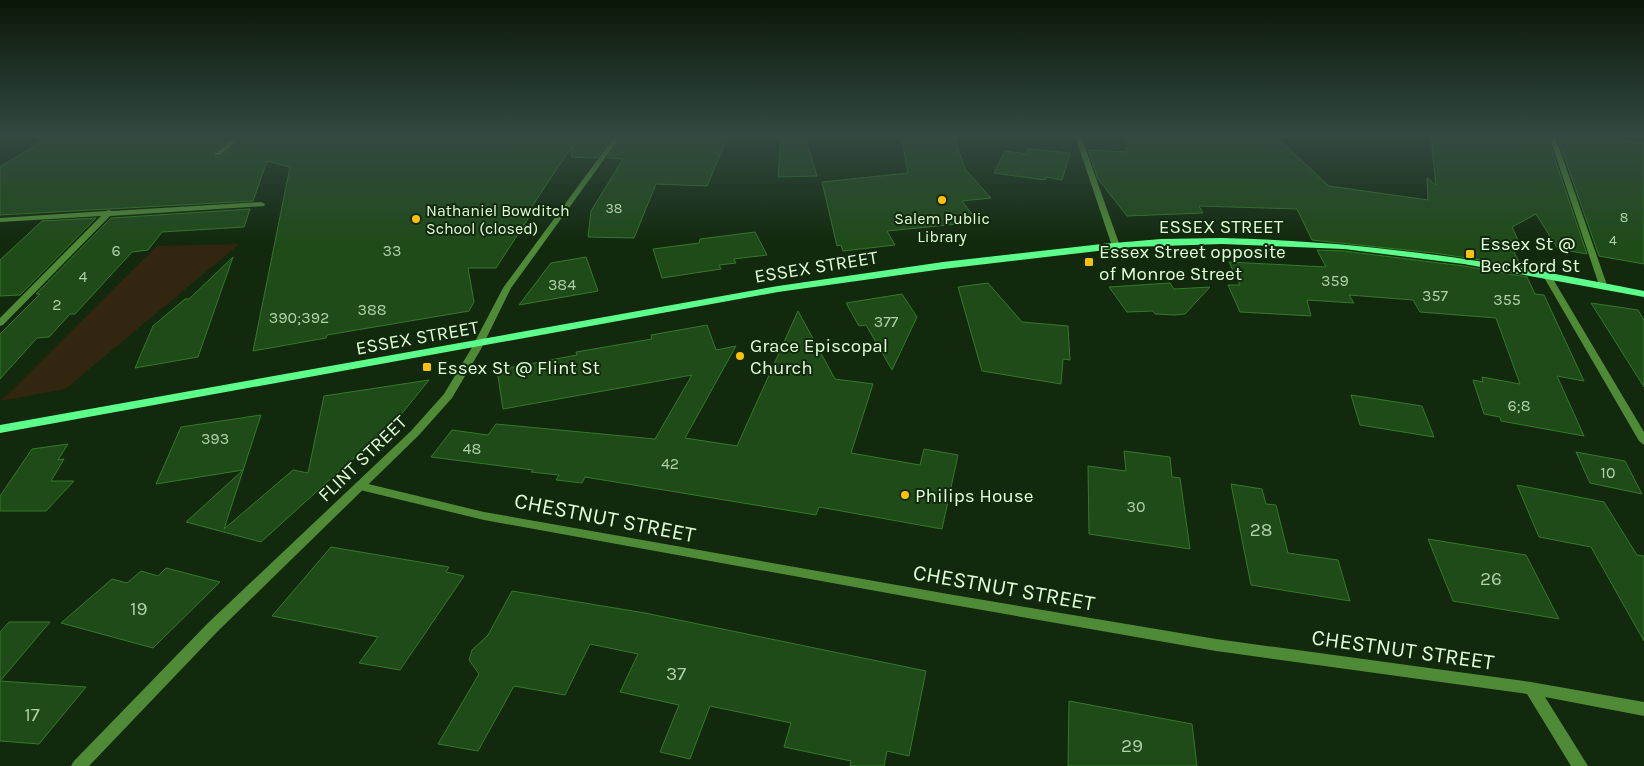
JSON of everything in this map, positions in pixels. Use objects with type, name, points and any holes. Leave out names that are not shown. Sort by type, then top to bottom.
[{"type":"main road","name":"ESSEX STREET","points":[[0,429],[787,288],[899,271],[1162,242],[1221,242],[1349,248],[1451,258],[1546,274],[1644,294]]},
{"type":"street","name":"FLINT STREET","points":[[79,766],[213,627],[416,433],[448,396],[507,288],[592,172]]},
{"type":"street","points":[[1090,172],[1116,246]]},
{"type":"street","points":[[1564,172],[1602,286]]},
{"type":"street","points":[[0,220],[261,204]]},
{"type":"street","points":[[0,323],[109,212]]},
{"type":"street","points":[[1546,274],[1644,440]]},
{"type":"street","name":"CHESTNUT STREET","points":[[360,486],[493,518],[948,600],[1216,645],[1531,688],[1644,709]]},
{"type":"street","points":[[1531,688],[1580,766]]},
{"type":"shaded area","points":[[239,244],[65,389],[1,401],[157,246]]},
{"type":"building","points":[[0,172],[263,172],[253,201],[0,215]]},
{"type":"building","points":[[289,172],[555,172],[529,211],[533,211],[496,268],[468,268],[474,302],[469,311],[327,335],[326,338],[253,351]]},
{"type":"building","points":[[615,172],[713,172],[707,186],[656,184],[634,238],[588,237],[591,211]]},
{"type":"building","points":[[778,172],[816,172],[817,176],[778,177]]},
{"type":"building","points":[[967,172],[991,198],[962,201],[978,222],[887,231],[895,245],[843,251],[841,245],[837,246],[822,182],[908,173]]},
{"type":"building","points":[[1064,172],[1062,180],[1046,177],[1045,180],[994,173]]},
{"type":"building","points":[[1095,172],[1314,172],[1329,186],[1428,200],[1427,178],[1436,185],[1435,172],[1559,172],[1587,254],[1558,249],[1536,214],[1512,227],[1519,242],[1508,240],[1521,266],[1434,253],[1312,240],[1297,209],[1199,206],[1203,213],[1127,216],[1098,179]]},
{"type":"building","points":[[1570,172],[1644,172],[1644,264],[1599,256]]},
{"type":"building","points":[[250,209],[244,227],[162,232],[148,250],[132,252],[75,314],[70,314],[49,337],[37,338],[0,379],[0,334],[40,294],[36,294],[111,218]]},
{"type":"building","points":[[96,218],[20,295],[0,296],[0,260],[42,221]]},
{"type":"building","points":[[755,232],[767,255],[734,259],[736,263],[719,265],[721,269],[662,278],[653,249],[699,243],[700,239]]},
{"type":"building","points":[[1317,250],[1344,251],[1464,266],[1527,277],[1535,294],[1544,295],[1584,381],[1557,376],[1584,436],[1501,421],[1500,417],[1484,414],[1473,380],[1483,382],[1482,377],[1520,384],[1496,318],[1420,312],[1413,300],[1349,295],[1354,303],[1307,300],[1311,316],[1240,312],[1228,285],[1240,285],[1229,262],[1326,267]]},
{"type":"building","points":[[233,257],[198,357],[135,368],[153,326],[185,299],[189,299]]},
{"type":"building","points":[[586,257],[598,291],[519,305],[551,263]]},
{"type":"building","points":[[988,283],[1022,322],[1068,326],[1070,360],[1063,359],[1061,384],[982,371],[958,287]]},
{"type":"building","points":[[1170,283],[1174,289],[1210,287],[1185,314],[1174,315],[1155,314],[1153,311],[1127,312],[1109,287]]},
{"type":"building","points":[[902,294],[917,317],[892,370],[866,325],[859,326],[846,303]]},
{"type":"building","points":[[1591,303],[1638,310],[1644,320],[1644,387]]},
{"type":"building","points":[[798,311],[835,379],[873,384],[851,453],[920,465],[924,449],[958,455],[942,529],[819,507],[816,515],[585,477],[582,483],[556,480],[559,475],[431,457],[452,430],[488,435],[496,424],[655,439],[692,375],[503,409],[497,370],[577,355],[576,352],[652,339],[651,335],[707,325],[716,350],[736,346],[685,438],[737,446]]},
{"type":"building","points":[[429,380],[399,417],[261,542],[186,522],[243,470],[156,484],[181,427],[261,415],[224,529],[293,470],[308,473],[324,396]]},
{"type":"building","points":[[1351,395],[1422,406],[1434,437],[1360,425]]},
{"type":"building","points":[[68,444],[58,460],[64,459],[51,481],[74,481],[46,511],[0,511],[0,496],[32,449]]},
{"type":"building","points":[[1124,451],[1170,457],[1172,477],[1180,478],[1190,549],[1089,534],[1088,466],[1126,471]]},
{"type":"building","points":[[1576,452],[1625,461],[1642,494],[1590,483]]},
{"type":"building","points":[[1231,484],[1262,489],[1266,504],[1276,505],[1288,553],[1338,560],[1350,601],[1251,585]]},
{"type":"building","points":[[1517,485],[1604,502],[1637,555],[1644,556],[1644,641],[1591,547],[1539,537]]},
{"type":"building","points":[[1428,539],[1526,555],[1559,619],[1453,601]]},
{"type":"building","points":[[331,547],[449,567],[446,572],[464,576],[400,670],[359,663],[378,637],[272,616]]},
{"type":"building","points":[[166,568],[220,582],[153,648],[61,623],[112,579],[127,583],[141,571],[158,576]]},
{"type":"building","points":[[512,591],[645,613],[926,671],[909,756],[887,751],[884,766],[850,766],[851,761],[784,747],[791,723],[710,706],[690,759],[660,752],[679,705],[620,692],[638,654],[590,644],[565,695],[514,686],[478,751],[438,744],[479,674],[469,660],[472,650],[488,635]]},
{"type":"building","points":[[9,622],[50,622],[0,681],[0,632]]},
{"type":"building","points":[[0,681],[86,687],[39,744],[0,741]]},
{"type":"building","points":[[1069,701],[1192,724],[1197,766],[1068,766]]},
{"type":"place","name":"Salem Public Library","points":[[942,200]]},
{"type":"place","name":"Nathaniel Bowditch School (closed)","points":[[416,219]]},
{"type":"place","name":"Essex St @ Beckford St","points":[[1470,254]]},
{"type":"place","name":"Essex Street opposite of Monroe Street","points":[[1089,262]]},
{"type":"place","name":"Grace Episcopal Church","points":[[740,356]]},
{"type":"place","name":"Essex St @ Flint St","points":[[427,367]]},
{"type":"place","name":"Philips House","points":[[905,495]]}]
